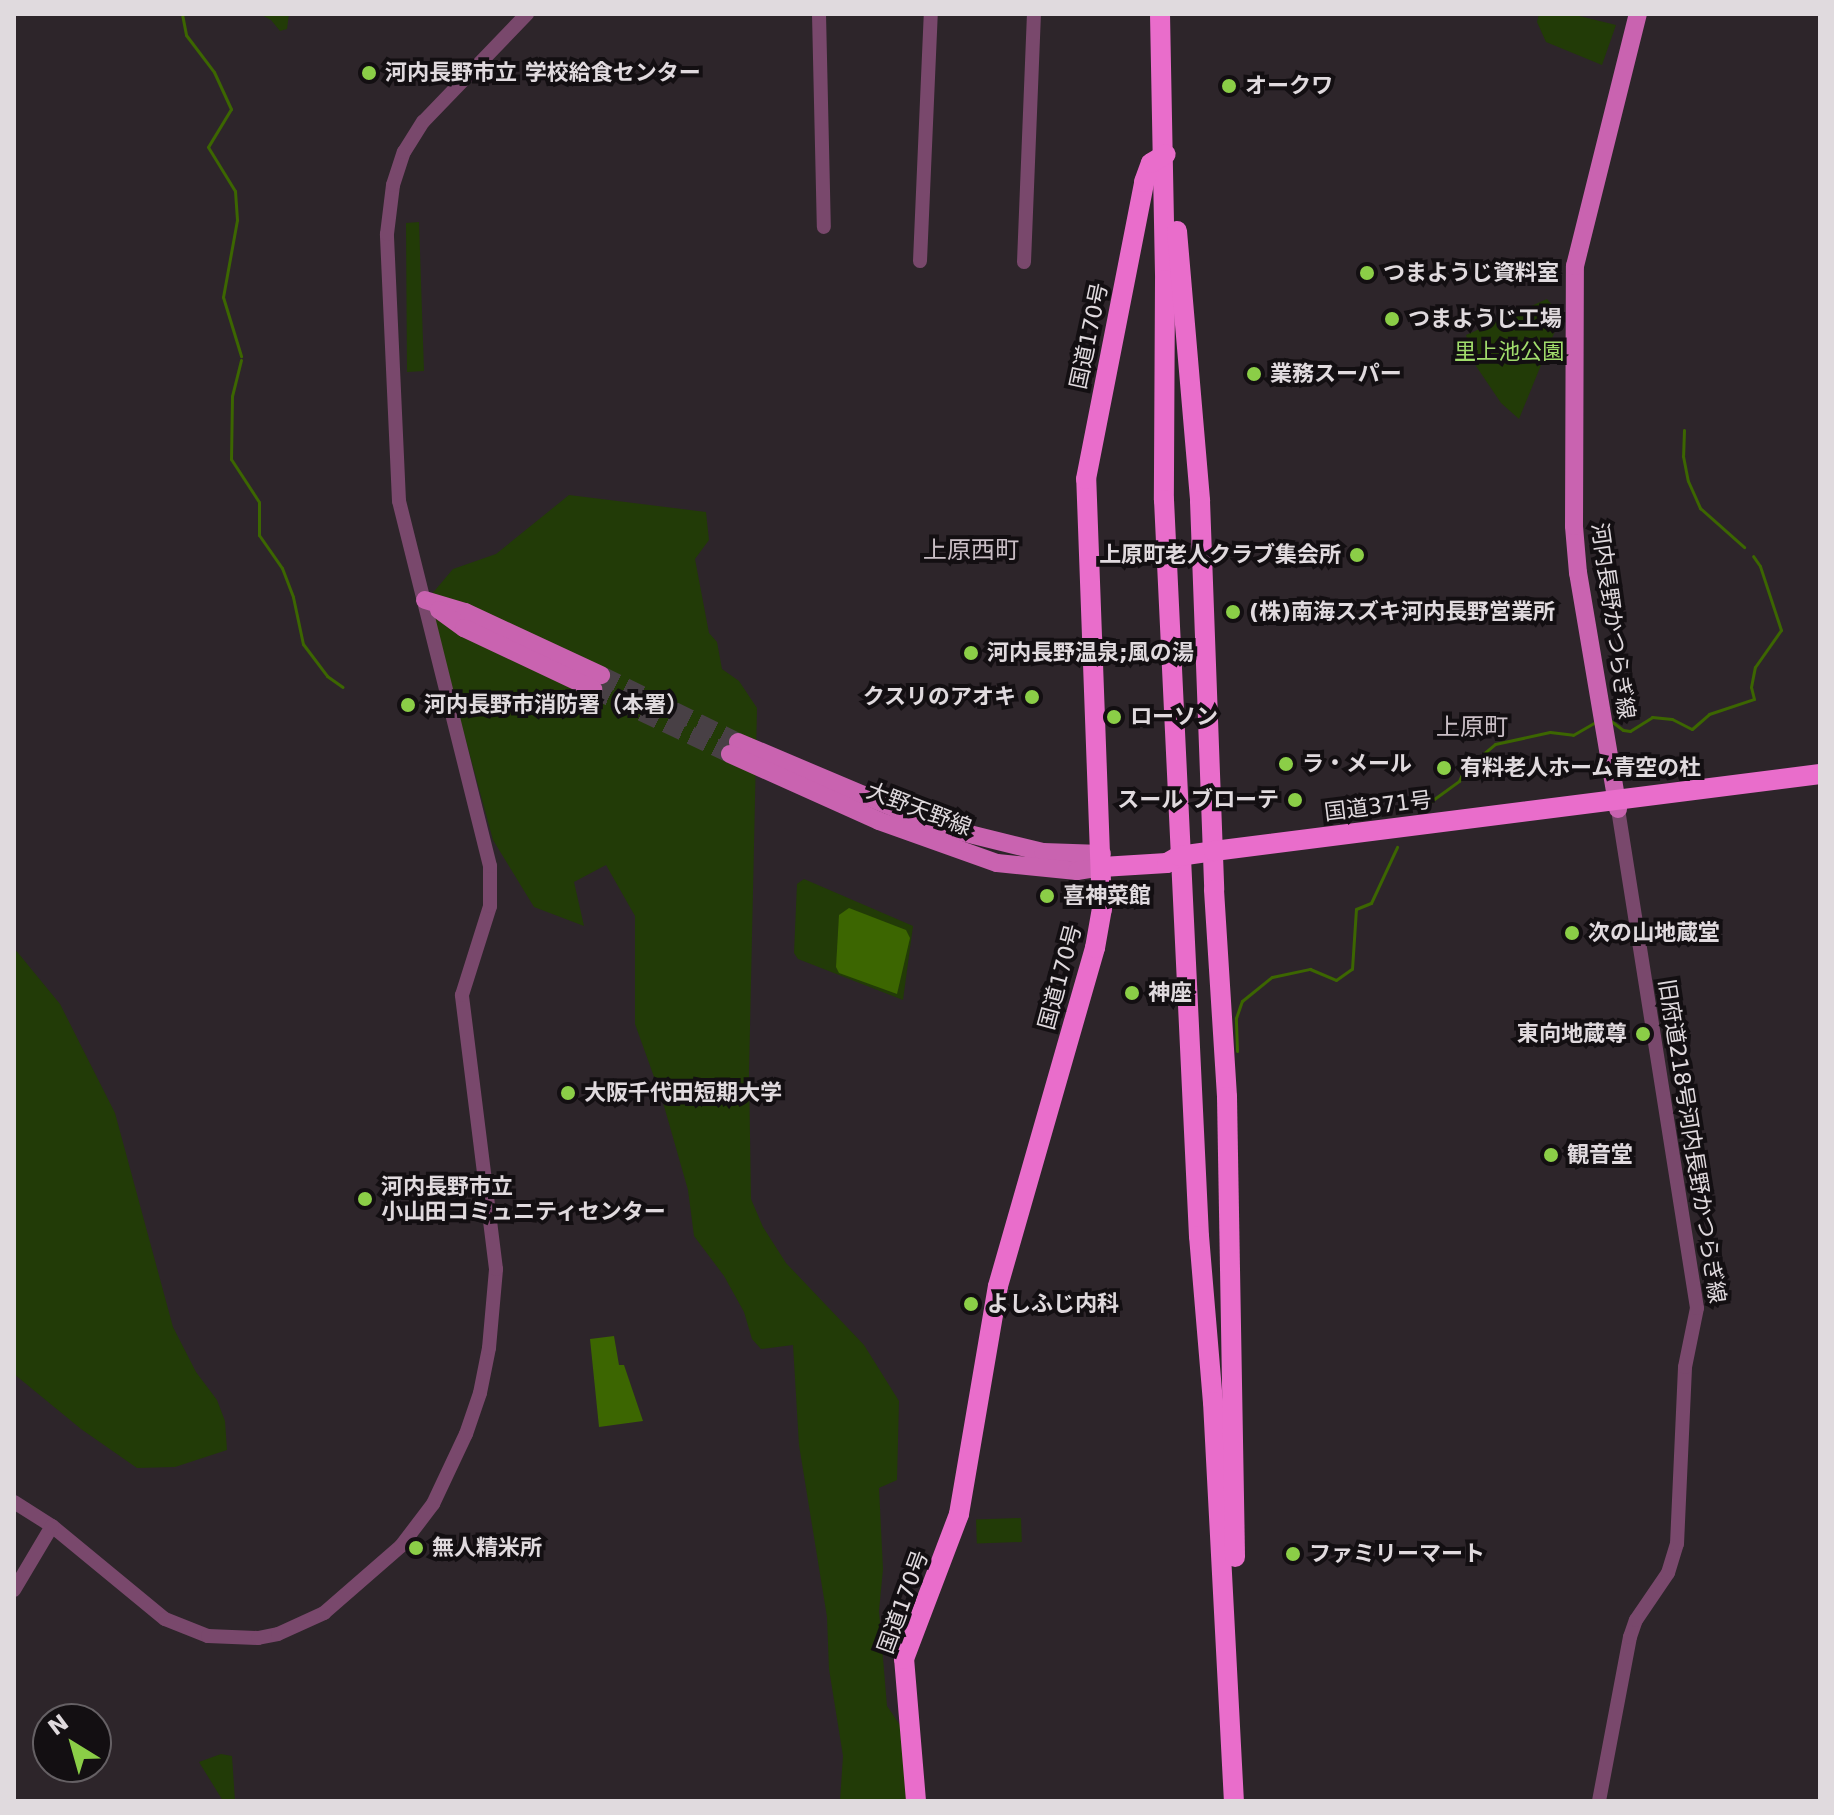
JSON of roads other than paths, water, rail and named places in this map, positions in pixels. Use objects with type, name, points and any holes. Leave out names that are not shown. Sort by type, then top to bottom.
[{"type":"highway","name":"国道170号","points":[[1160,14],[1167,154],[1177,230],[1200,501],[1228,1112],[1233,1504],[1247,1801]]},
{"type":"highway","name":"国道170号","points":[[1173,14],[1167,154],[1163,465],[1198,1221],[1230,1688],[1234,1801]]},
{"type":"highway","name":"国道170号","points":[[916,1801],[904,1659],[959,1514],[998,1286],[1095,948],[1102,909],[1086,479],[1144,182],[1151,163],[1167,154]]},
{"type":"highway","points":[[1820,764],[1430,810],[1419,825],[1440,831],[1820,783]]},
{"type":"highway","name":"国道371号","points":[[1102,860],[1166,850],[1179,856],[1682,789],[1820,774]]},
{"type":"main road","name":"河内長野かつらぎ線","points":[[1618,809],[1578,573],[1574,526],[1575,266],[1638,14]]},
{"type":"main road","points":[[425,600],[464,628],[597,682]]},
{"type":"main road","name":"大野天野線","points":[[734,748],[937,826],[1043,852],[1102,860]]},
{"type":"street","points":[[14,1502],[52,1526],[152,1609],[180,1627],[208,1636],[236,1639],[278,1634],[324,1613],[401,1546],[433,1504],[466,1434],[480,1393],[489,1348],[496,1269],[462,995],[490,906],[490,866],[399,501],[387,234],[393,185],[404,152],[423,122],[527,14]]},
{"type":"street","points":[[819,14],[824,227]]},
{"type":"street","points":[[920,261],[931,14]]},
{"type":"street","points":[[1024,262],[1034,14]]},
{"type":"street","name":"旧府道218号河内長野かつらぎ線","points":[[1599,1801],[1630,1637],[1636,1620],[1668,1573],[1677,1544],[1685,1367],[1697,1308],[1618,809]]},
{"type":"street","points":[[14,1590],[52,1526]]},
{"type":"waterway","points":[[182,14],[186,35],[214,72],[231,109],[208,147],[235,191],[237,220],[223,297],[241,356]]},
{"type":"waterway","points":[[241,360],[232,396],[231,459],[259,502],[259,535],[282,568],[293,597],[303,644],[327,676],[343,687]]},
{"type":"waterway","points":[[1684,430],[1683,456],[1688,481],[1700,508],[1744,547]]},
{"type":"waterway","points":[[1611,721],[1630,731],[1652,717],[1672,719],[1692,729],[1709,714],[1754,699],[1751,687],[1755,667],[1781,630],[1760,566],[1753,556]]},
{"type":"waterway","points":[[1430,802],[1459,781],[1464,770],[1495,744],[1550,732],[1573,735],[1597,721]]},
{"type":"waterway","points":[[1237,1051],[1236,1018],[1242,1001],[1272,977],[1310,969],[1336,980],[1352,969],[1356,909],[1371,903],[1397,847]]},
{"type":"tunnel","points":[[601,675],[738,742]]},
{"type":"tunnel","points":[[593,689],[730,754]]},
{"type":"place","name":"河内長野市立 学校給食センター","points":[[369,73]]},
{"type":"place","name":"オークワ","points":[[1229,86]]},
{"type":"place","name":"つまようじ資料室","points":[[1367,273]]},
{"type":"place","name":"つまようじ工場","points":[[1392,319]]},
{"type":"place","name":"業務スーパー","points":[[1254,374]]},
{"type":"place","name":"上原町老人クラブ集会所","points":[[1357,555]]},
{"type":"place","name":"(株)南海スズキ河内長野営業所","points":[[1233,612]]},
{"type":"place","name":"河内長野温泉;風の湯","points":[[971,653]]},
{"type":"place","name":"クスリのアオキ","points":[[1032,697]]},
{"type":"place","name":"河内長野市消防署（本署）","points":[[408,705]]},
{"type":"place","name":"ローソン","points":[[1114,717]]},
{"type":"place","name":"ラ・メール","points":[[1286,764]]},
{"type":"place","name":"有料老人ホーム青空の杜","points":[[1444,768]]},
{"type":"place","name":"スール ブローテ","points":[[1295,800]]},
{"type":"place","name":"喜神菜館","points":[[1047,896]]},
{"type":"place","name":"次の山地蔵堂","points":[[1572,933]]},
{"type":"place","name":"神座","points":[[1132,993]]},
{"type":"place","name":"東向地蔵尊","points":[[1643,1034]]},
{"type":"place","name":"大阪千代田短期大学","points":[[568,1093]]},
{"type":"place","name":"観音堂","points":[[1551,1155]]},
{"type":"place","name":"河内長野市立 小山田コミュニティセンター","points":[[365,1199]]},
{"type":"place","name":"よしふじ内科","points":[[971,1304]]},
{"type":"place","name":"無人精米所","points":[[416,1548]]},
{"type":"place","name":"ファミリーマート","points":[[1293,1554]]},
{"type":"district","name":"上原西町","points":[[971,551]]},
{"type":"district","name":"上原町","points":[[1472,728]]},
{"type":"park label","name":"里上池公園","points":[[1509,352]]}]
